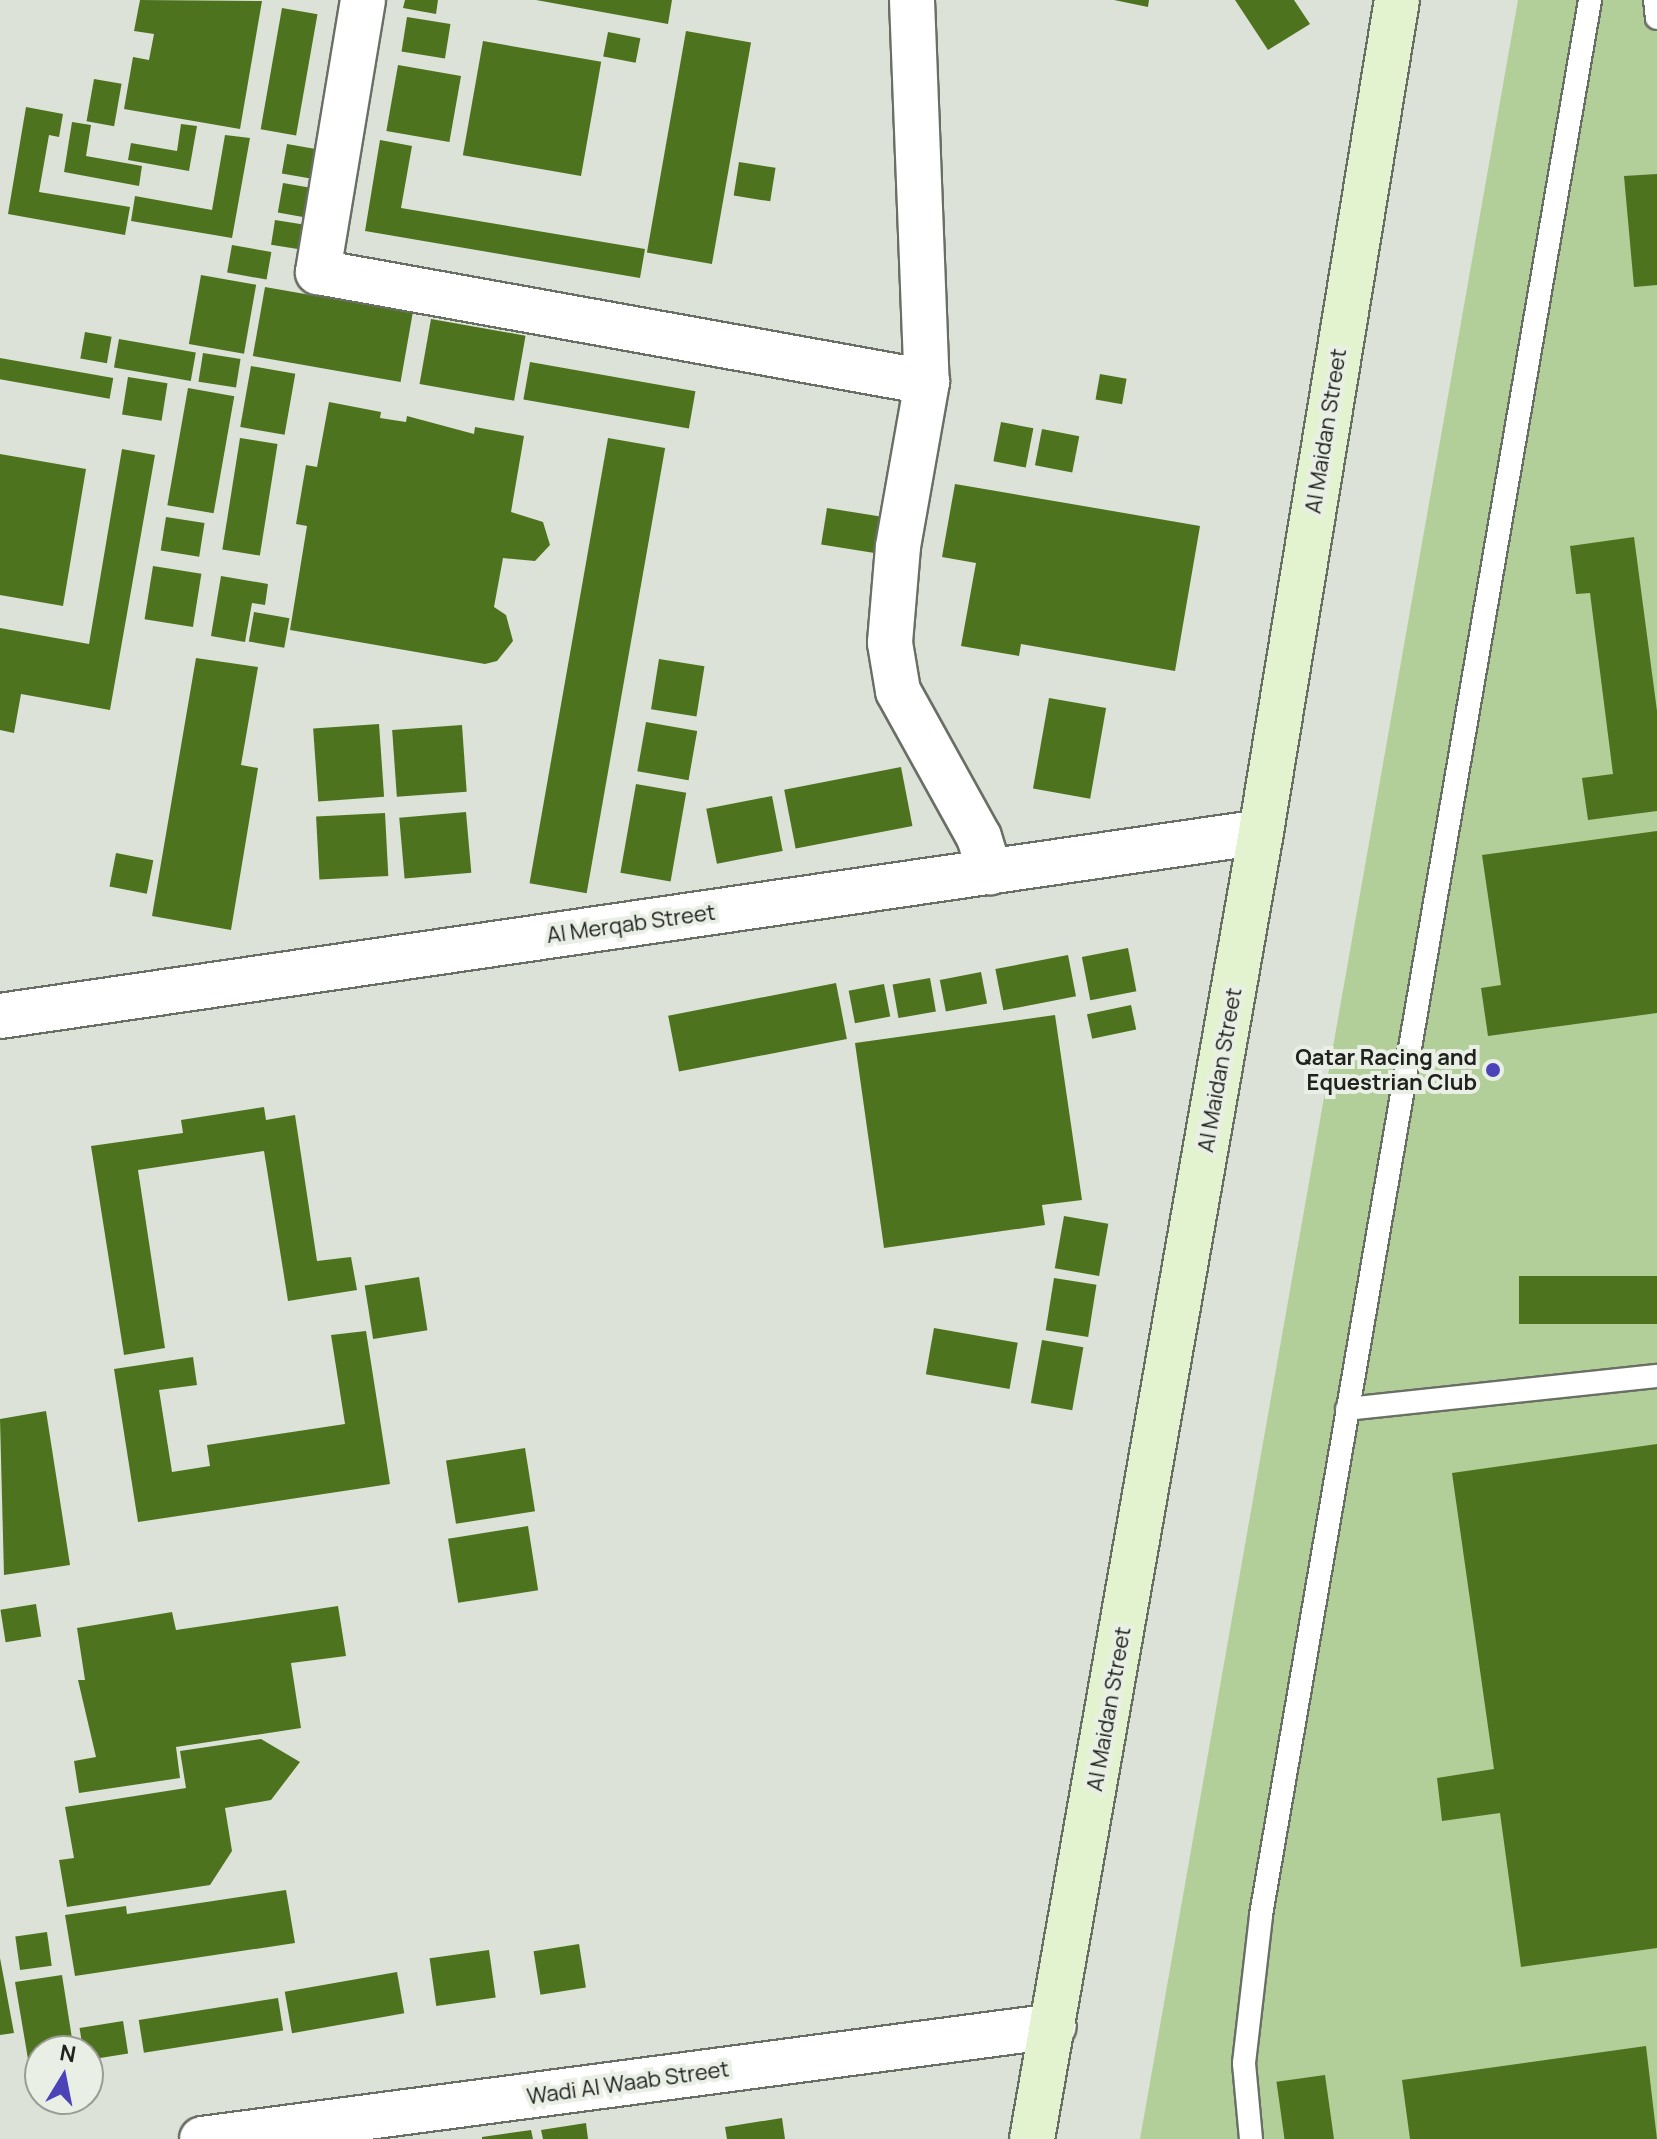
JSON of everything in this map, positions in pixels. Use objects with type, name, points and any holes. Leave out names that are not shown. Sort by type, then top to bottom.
[{"type":"street","points":[[363,0],[318,272],[927,382]]},
{"type":"street","points":[[912,0],[927,382],[898,547],[890,643],[898,691],[979,837],[990,872]]},
{"type":"street","name":"Al Maidan Street","points":[[1032,2139],[1261,832],[1397,0]]},
{"type":"street","name":"Al Merqab Street","points":[[0,1016],[1261,832]]},
{"type":"street","name":"Wadi Al Waab Street","points":[[202,2139],[1054,2026]]},
{"type":"lane","points":[[1251,2139],[1244,2063],[1261,1915],[1590,0]]},
{"type":"lane","points":[[1655,0],[1657,18]]},
{"type":"lane","points":[[1347,1409],[1657,1376]]},
{"type":"green space","name":"Qatar Racing and Equestrian Club","points":[[1518,0],[1657,0],[1657,2139],[1140,2139]]},
{"type":"building","points":[[140,0],[262,1],[240,129],[124,109],[133,57],[149,60],[154,34],[134,31]]},
{"type":"building","points":[[405,0],[438,0],[436,14],[403,8]]},
{"type":"building","points":[[536,0],[672,0],[668,24]]},
{"type":"building","points":[[1114,0],[1149,0],[1148,7]]},
{"type":"building","points":[[1235,0],[1294,0],[1310,24],[1268,50]]},
{"type":"building","points":[[282,8],[317,14],[296,135],[261,129]]},
{"type":"building","points":[[407,17],[450,24],[445,58],[402,52]]},
{"type":"building","points":[[686,31],[751,42],[712,264],[647,253]]},
{"type":"building","points":[[608,32],[640,38],[636,63],[603,57]]},
{"type":"building","points":[[483,41],[601,62],[581,176],[463,155]]},
{"type":"building","points":[[398,65],[461,76],[449,142],[386,131]]},
{"type":"building","points":[[94,79],[122,84],[114,126],[87,121]]},
{"type":"building","points":[[26,107],[63,114],[59,137],[49,135],[39,192],[130,207],[125,235],[8,214]]},
{"type":"building","points":[[72,122],[91,125],[86,156],[142,166],[139,186],[64,172]]},
{"type":"building","points":[[181,124],[197,126],[189,171],[128,160],[131,143],[177,151]]},
{"type":"building","points":[[225,135],[250,138],[232,238],[131,221],[135,196],[212,210]]},
{"type":"building","points":[[380,140],[412,146],[401,208],[645,249],[640,278],[365,231]]},
{"type":"building","points":[[287,144],[321,150],[316,180],[282,174]]},
{"type":"building","points":[[739,162],[776,168],[770,201],[734,196]]},
{"type":"building","points":[[1657,174],[1657,285],[1634,287],[1624,176]]},
{"type":"building","points":[[283,183],[323,190],[318,220],[278,213]]},
{"type":"building","points":[[275,220],[320,227],[317,252],[271,245]]},
{"type":"building","points":[[232,245],[271,252],[267,280],[227,273]]},
{"type":"building","points":[[201,275],[256,285],[244,354],[189,344]]},
{"type":"building","points":[[265,287],[413,313],[401,382],[253,356]]},
{"type":"building","points":[[431,319],[526,336],[514,401],[420,384]]},
{"type":"building","points":[[85,332],[112,337],[107,363],[80,359]]},
{"type":"building","points":[[119,339],[196,353],[191,381],[114,368]]},
{"type":"building","points":[[203,353],[241,359],[236,388],[198,382]]},
{"type":"building","points":[[0,358],[113,378],[110,399],[0,379]]},
{"type":"building","points":[[530,362],[695,391],[689,429],[523,399]]},
{"type":"building","points":[[251,366],[295,374],[285,435],[240,427]]},
{"type":"building","points":[[1100,374],[1127,379],[1122,404],[1095,400]]},
{"type":"building","points":[[128,377],[168,383],[162,421],[122,415]]},
{"type":"building","points":[[188,388],[234,396],[214,513],[167,505]]},
{"type":"building","points":[[329,402],[381,412],[380,418],[406,422],[407,416],[474,434],[475,427],[524,436],[511,512],[543,522],[550,545],[535,561],[503,558],[494,607],[506,615],[513,641],[497,661],[485,664],[290,630],[307,526],[296,524],[306,465],[317,467]]},
{"type":"building","points":[[1001,422],[1033,428],[1026,468],[993,461]]},
{"type":"building","points":[[1042,429],[1079,436],[1072,473],[1035,465]]},
{"type":"building","points":[[240,438],[278,444],[260,556],[222,550]]},
{"type":"building","points":[[608,438],[665,448],[587,893],[530,883]]},
{"type":"building","points":[[122,449],[155,455],[110,710],[21,694],[14,733],[0,730],[0,628],[89,644]]},
{"type":"building","points":[[0,454],[86,469],[63,606],[0,595]]},
{"type":"building","points":[[955,484],[1200,526],[1175,671],[1021,644],[1019,656],[961,646],[976,563],[942,557]]},
{"type":"building","points":[[827,508],[888,518],[882,554],[821,545]]},
{"type":"building","points":[[166,517],[205,523],[199,557],[161,551]]},
{"type":"building","points":[[1634,537],[1657,711],[1657,811],[1588,820],[1582,778],[1613,774],[1590,593],[1576,594],[1570,546]]},
{"type":"building","points":[[153,566],[201,574],[193,627],[145,619]]},
{"type":"building","points":[[221,576],[268,584],[265,605],[252,603],[245,642],[211,636]]},
{"type":"building","points":[[254,612],[289,618],[284,648],[249,642]]},
{"type":"building","points":[[196,658],[258,667],[241,765],[258,768],[231,930],[152,916]]},
{"type":"building","points":[[659,659],[704,666],[696,717],[651,709]]},
{"type":"building","points":[[1049,698],[1106,708],[1090,799],[1033,789]]},
{"type":"building","points":[[646,722],[697,731],[689,780],[637,771]]},
{"type":"building","points":[[379,724],[384,797],[318,801],[313,729]]},
{"type":"building","points":[[462,725],[467,792],[397,797],[392,730]]},
{"type":"building","points":[[901,767],[912,826],[796,849],[784,790]]},
{"type":"building","points":[[636,784],[686,793],[671,881],[620,873]]},
{"type":"building","points":[[772,796],[783,851],[717,864],[706,809]]},
{"type":"building","points":[[466,812],[471,873],[405,879],[399,818]]},
{"type":"building","points":[[385,813],[388,876],[319,880],[316,817]]},
{"type":"building","points":[[1657,831],[1657,1013],[1488,1036],[1481,988],[1501,985],[1482,855]]},
{"type":"building","points":[[116,853],[153,860],[147,894],[110,886]]},
{"type":"building","points":[[1128,948],[1136,991],[1090,1000],[1082,957]]},
{"type":"building","points":[[1068,955],[1076,996],[1003,1010],[995,969]]},
{"type":"building","points":[[981,972],[987,1003],[946,1011],[940,980]]},
{"type":"building","points":[[930,978],[936,1011],[898,1018],[893,985]]},
{"type":"building","points":[[836,983],[847,1039],[679,1072],[668,1016]]},
{"type":"building","points":[[884,984],[890,1016],[855,1023],[849,991]]},
{"type":"building","points":[[1131,1005],[1136,1029],[1092,1039],[1087,1014]]},
{"type":"building","points":[[1055,1015],[1082,1200],[1042,1205],[1045,1225],[884,1248],[855,1043]]},
{"type":"building","points":[[264,1107],[266,1120],[295,1115],[317,1261],[351,1257],[357,1290],[288,1301],[264,1151],[138,1170],[165,1348],[124,1355],[91,1146],[183,1133],[181,1120]]},
{"type":"building","points":[[1064,1216],[1108,1224],[1099,1276],[1055,1268]]},
{"type":"building","points":[[1519,1276],[1657,1276],[1657,1324],[1519,1324]]},
{"type":"building","points":[[419,1277],[427,1330],[373,1339],[365,1286]]},
{"type":"building","points":[[1054,1278],[1096,1285],[1088,1337],[1046,1330]]},
{"type":"building","points":[[934,1328],[1018,1343],[1010,1389],[926,1374]]},
{"type":"building","points":[[366,1331],[390,1484],[138,1522],[114,1369],[193,1357],[197,1385],[159,1390],[172,1472],[210,1466],[207,1445],[345,1424],[331,1335]]},
{"type":"building","points":[[1042,1340],[1083,1347],[1072,1410],[1031,1403]]},
{"type":"building","points":[[46,1411],[70,1565],[4,1575],[0,1419]]},
{"type":"building","points":[[1657,1444],[1657,1948],[1521,1967],[1500,1813],[1442,1821],[1437,1778],[1494,1769],[1452,1473]]},
{"type":"building","points":[[525,1448],[535,1511],[456,1524],[446,1461]]},
{"type":"building","points":[[528,1526],[538,1590],[458,1603],[448,1539]]},
{"type":"building","points":[[36,1604],[41,1637],[6,1642],[0,1610]]},
{"type":"building","points":[[338,1606],[346,1656],[291,1663],[301,1728],[176,1747],[180,1778],[79,1793],[74,1761],[96,1757],[78,1680],[85,1680],[77,1628],[172,1612],[176,1630]]},
{"type":"building","points":[[261,1739],[300,1762],[271,1800],[225,1808],[232,1851],[210,1885],[67,1907],[59,1860],[74,1858],[65,1807],[186,1788],[180,1751]]},
{"type":"building","points":[[286,1890],[295,1943],[75,1976],[65,1915],[126,1906],[127,1914]]},
{"type":"building","points":[[47,1932],[52,1966],[20,1970],[15,1936]]},
{"type":"building","points":[[579,1944],[586,1987],[540,1995],[534,1951]]},
{"type":"building","points":[[489,1950],[496,1998],[436,2006],[430,1958]]},
{"type":"building","points":[[0,1958],[14,2033],[0,2035]]},
{"type":"building","points":[[397,1972],[404,2013],[292,2033],[285,1992]]},
{"type":"building","points":[[62,1975],[71,2035],[24,2035],[15,1982]]},
{"type":"building","points":[[278,1998],[283,2031],[144,2053],[139,2020]]},
{"type":"building","points":[[123,2021],[128,2054],[104,2057],[104,2035],[81,2035],[80,2028]]},
{"type":"building","points":[[1646,2046],[1657,2139],[1410,2139],[1402,2080]]},
{"type":"building","points":[[1325,2075],[1334,2139],[1285,2139],[1276,2082]]},
{"type":"building","points":[[782,2118],[785,2139],[727,2139],[725,2127]]},
{"type":"building","points":[[586,2123],[588,2139],[543,2139],[541,2130]]},
{"type":"building","points":[[531,2130],[533,2139],[482,2139],[482,2137]]},
{"type":"place","name":"Qatar Racing and Equestrian Club","points":[[1493,1070]]}]
